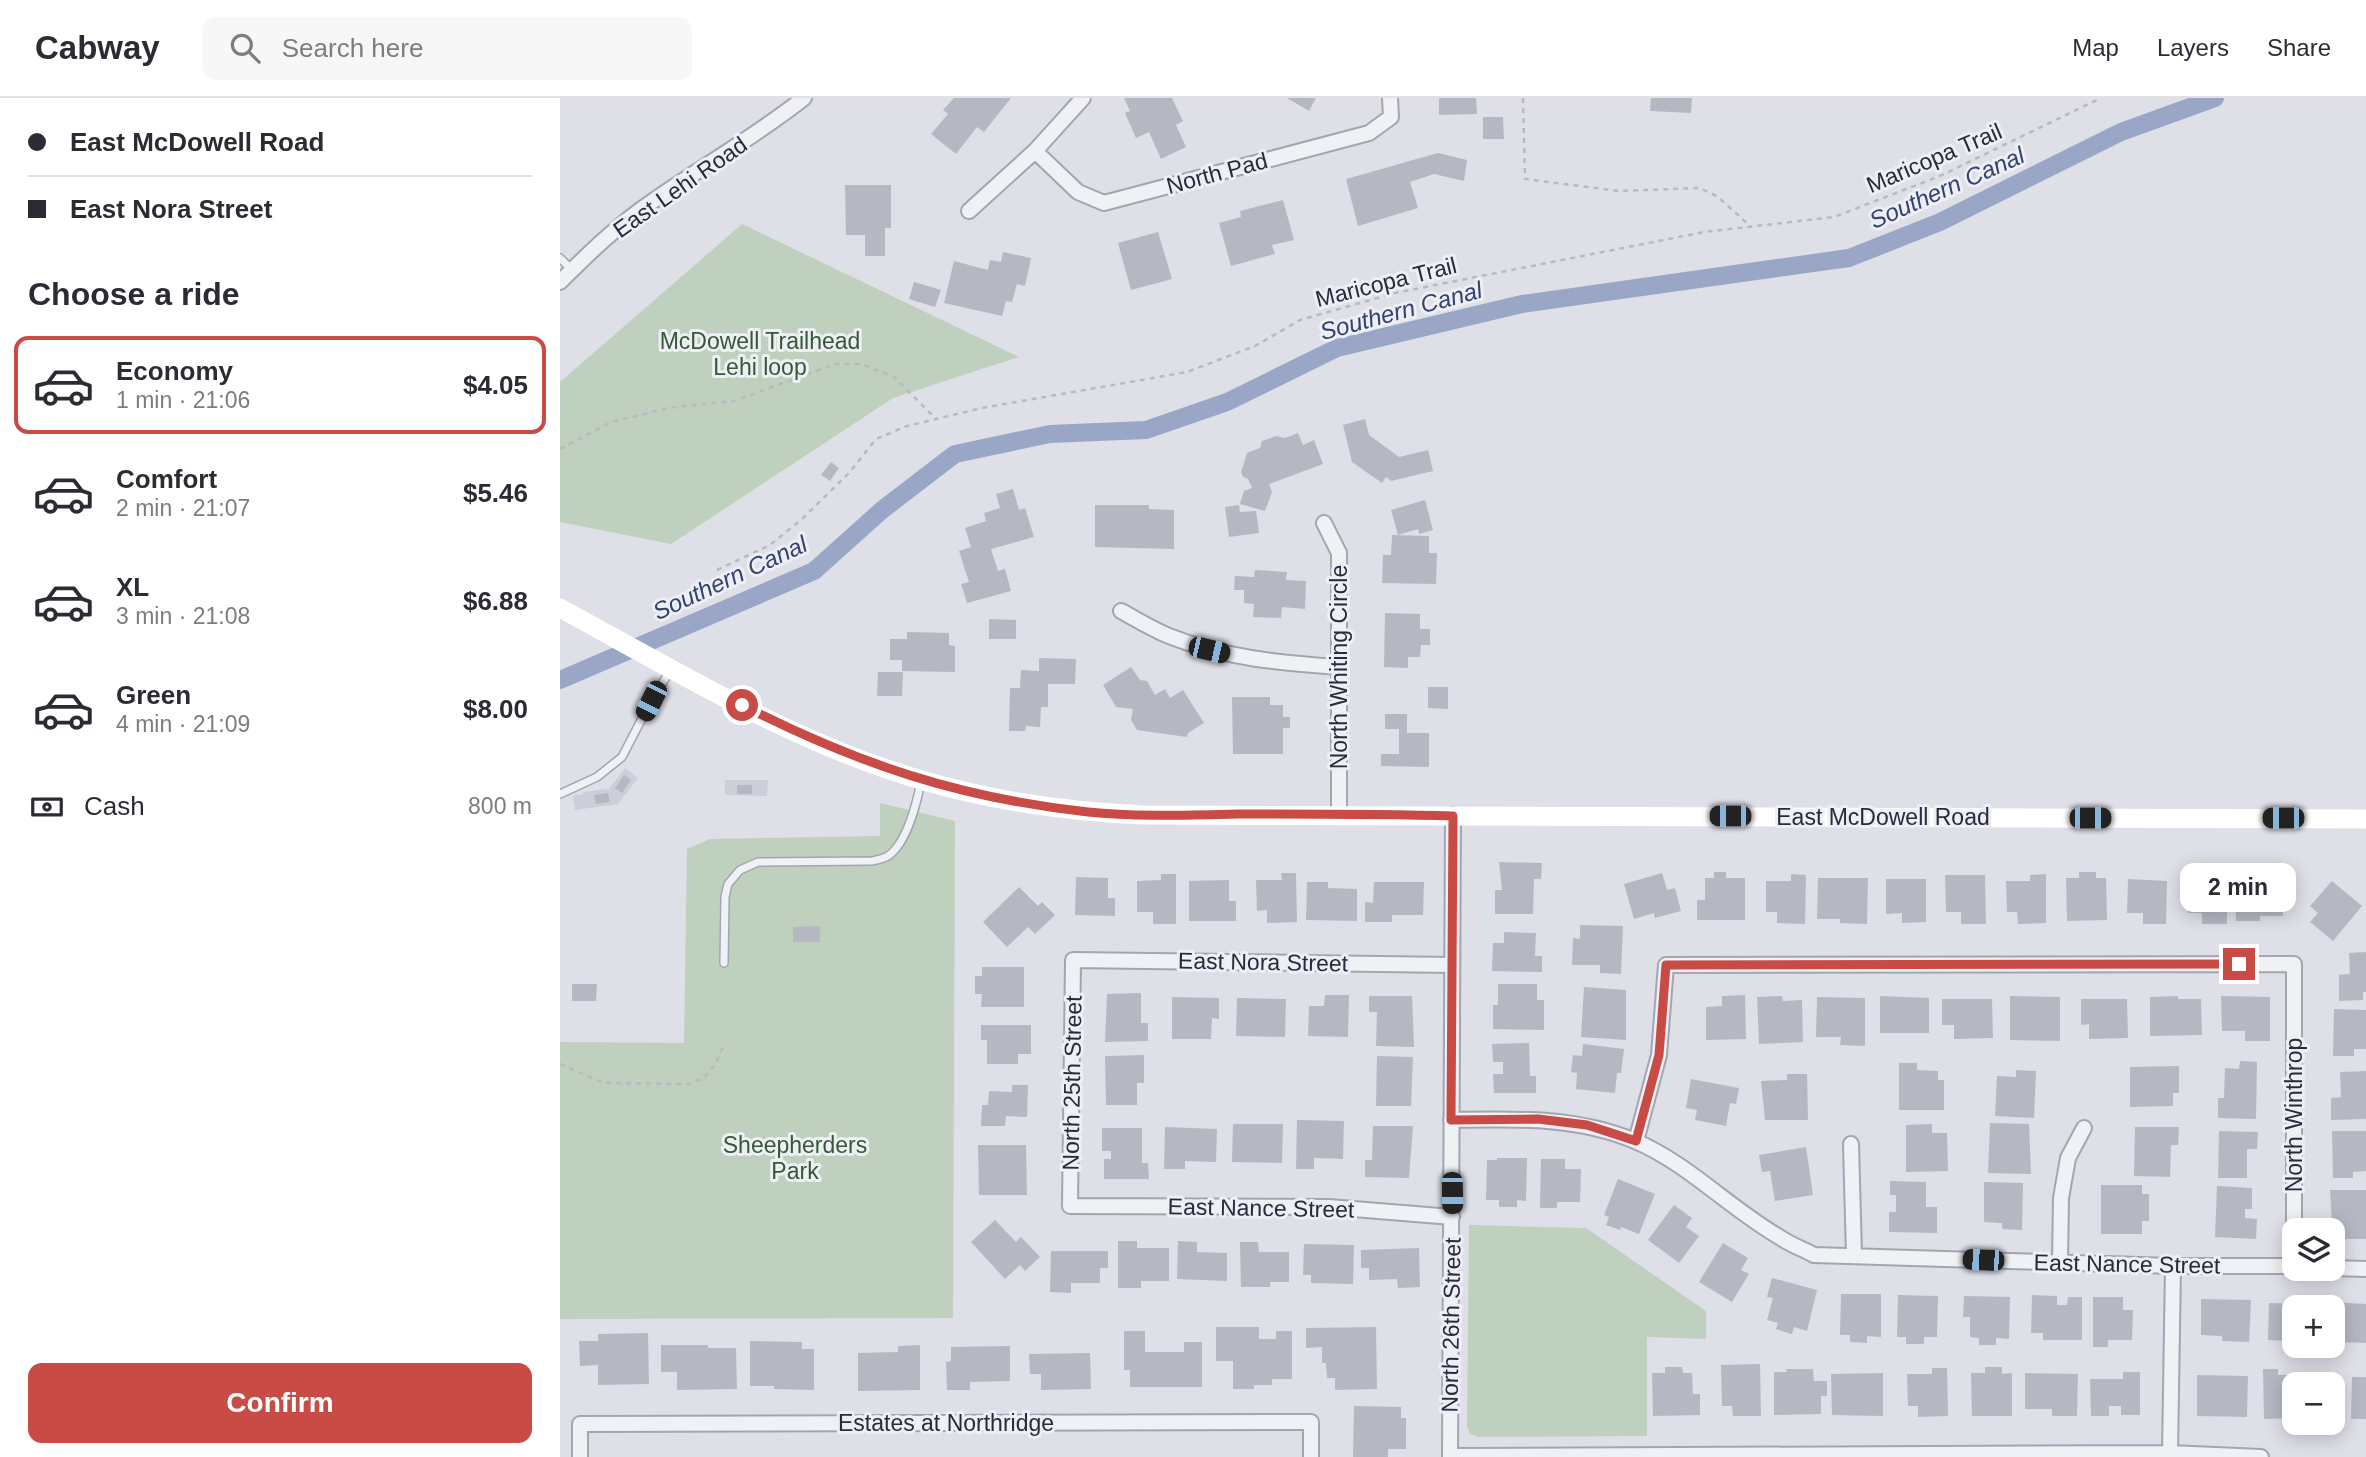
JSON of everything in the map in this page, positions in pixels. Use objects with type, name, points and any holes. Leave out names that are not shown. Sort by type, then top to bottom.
[{"type":"main road","name":"East McDowell Road","points":[[560,608],[832,749],[922,780],[996,799],[1091,813],[2366,819]]},
{"type":"street","name":"East Lehi Road","points":[[560,282],[597,246],[651,202],[767,127],[804,98]]},
{"type":"street","points":[[969,211],[1035,151],[1083,98]]},
{"type":"street","name":"North Pad","points":[[1035,151],[1078,192],[1104,203],[1368,133],[1391,117],[1390,98]]},
{"type":"street","name":"North Whiting Circle","points":[[1324,523],[1339,553],[1339,814]]},
{"type":"street","points":[[1121,611],[1167,635],[1209,650],[1260,661],[1339,667]]},
{"type":"street","name":"North 26th Street","points":[[1450,1456],[1453,816]]},
{"type":"street","name":"East Nora Street","points":[[1073,960],[1452,965]]},
{"type":"street","name":"North 25th Street","points":[[1070,1206],[1073,960]]},
{"type":"street","name":"North Winthrop","points":[[1636,1141],[1659,1055],[1666,965],[2294,964],[2294,1218]]},
{"type":"street","name":"East Nance Street","points":[[1451,1120],[1538,1119],[1587,1125],[1636,1141],[1706,1184],[1780,1238],[1814,1255],[2173,1266],[2282,1266]]},
{"type":"street","points":[[2060,1262],[2061,1198],[2067,1158],[2084,1128]]},
{"type":"street","points":[[1851,1144],[1853,1256]]},
{"type":"street","name":"East Nance Street","points":[[1070,1206],[1329,1207],[1452,1217]]},
{"type":"street","points":[[2170,1453],[2173,1266]]},
{"type":"street","points":[[2345,1268],[2366,1269]]},
{"type":"street","name":"Estates at Northridge","points":[[580,1457],[580,1424],[1283,1422],[1311,1422],[1311,1457]]},
{"type":"street","points":[[1450,1456],[2170,1453],[2261,1457]]},
{"type":"lane","points":[[560,258],[572,270]]},
{"type":"lane","points":[[560,794],[597,777],[622,757],[651,701],[672,668]]},
{"type":"lane","points":[[724,963],[725,897],[728,884],[740,870],[758,862],[872,861],[888,856],[901,841],[917,806],[922,780]]},
{"type":"path","points":[[1523,98],[1525,179],[1619,191],[1699,188],[1717,195],[1750,226]]},
{"type":"path","name":"Maricopa Trail","points":[[717,570],[770,545],[802,519],[849,473],[876,439],[906,426],[982,408],[1187,372],[1255,345],[1300,320],[1395,293],[1704,232],[1835,217],[1940,176],[2101,98]]},
{"type":"path","points":[[560,449],[611,422],[668,408],[734,401],[835,364],[861,364],[894,377],[936,419]]},
{"type":"path","points":[[560,1064],[604,1083],[689,1084],[704,1078],[715,1065],[724,1045]]},
{"type":"shaded area","points":[[625,768],[638,778],[618,804],[575,810],[573,796],[609,789]]},
{"type":"shaded area","points":[[725,780],[768,780],[767,796],[725,795]]},
{"type":"green space","name":"McDowell Trailhead Lehi loop","points":[[742,224],[1019,357],[893,398],[671,544],[560,522],[560,382]]},
{"type":"green space","name":"Sheepherders Park","points":[[880,803],[955,821],[953,1318],[560,1319],[560,1042],[684,1043],[687,849],[710,839],[880,836]]},
{"type":"green space","points":[[1469,1225],[1586,1228],[1706,1311],[1706,1339],[1647,1337],[1647,1436],[1478,1437],[1470,1434],[1467,1426]]},
{"type":"building","points":[[954,98],[1011,98],[984,132],[977,127],[956,154],[931,134],[948,114],[943,110]]},
{"type":"building","points":[[1124,98],[1172,98],[1183,121],[1176,125],[1186,147],[1161,159],[1149,132],[1136,138],[1125,113],[1130,111]]},
{"type":"building","points":[[1287,98],[1316,98],[1309,111]]},
{"type":"building","points":[[1439,98],[1476,98],[1477,114],[1439,115]]},
{"type":"building","points":[[1651,98],[1692,98],[1691,113],[1650,111]]},
{"type":"building","points":[[1483,117],[1503,117],[1504,139],[1483,139]]},
{"type":"building","points":[[1438,153],[1467,160],[1464,181],[1434,174],[1410,182],[1418,208],[1358,226],[1346,179]]},
{"type":"building","points":[[845,185],[891,185],[891,228],[885,228],[885,256],[865,256],[865,235],[846,235]]},
{"type":"building","points":[[1283,200],[1294,240],[1272,245],[1275,254],[1231,266],[1219,223],[1241,217],[1240,211]]},
{"type":"building","points":[[1158,232],[1172,279],[1131,290],[1118,243]]},
{"type":"building","points":[[1003,252],[1031,258],[1025,286],[1017,284],[1012,302],[1006,301],[1002,316],[944,303],[954,261],[988,270],[990,260],[1001,262]]},
{"type":"building","points":[[914,282],[941,290],[935,307],[909,299]]},
{"type":"building","points":[[1365,419],[1369,435],[1399,457],[1428,450],[1433,471],[1391,481],[1386,477],[1382,483],[1352,462],[1343,425]]},
{"type":"building","points":[[1298,433],[1303,445],[1314,440],[1323,464],[1269,484],[1272,492],[1265,511],[1240,504],[1244,491],[1252,488],[1241,472],[1247,453],[1260,448],[1262,441]]},
{"type":"building","points":[[831,462],[839,468],[830,481],[821,475]]},
{"type":"building","points":[[1013,489],[1019,510],[1025,508],[1034,537],[991,549],[998,571],[1005,569],[1011,591],[967,603],[961,584],[969,582],[959,551],[971,547],[965,528],[986,521],[984,513],[1000,508],[996,494]]},
{"type":"building","points":[[1425,500],[1433,530],[1419,534],[1418,529],[1398,535],[1391,510]]},
{"type":"building","points":[[1095,505],[1149,505],[1149,509],[1174,510],[1174,549],[1095,547]]},
{"type":"building","points":[[1239,505],[1240,512],[1256,511],[1259,533],[1229,537],[1225,507]]},
{"type":"building","points":[[1392,535],[1429,536],[1429,553],[1437,553],[1436,584],[1382,583],[1383,555],[1391,555]]},
{"type":"building","points":[[1255,570],[1287,572],[1286,580],[1306,581],[1305,609],[1282,607],[1281,618],[1253,617],[1254,604],[1244,603],[1244,590],[1234,590],[1235,576],[1254,577]]},
{"type":"building","points":[[1385,613],[1420,614],[1420,629],[1430,629],[1430,645],[1421,645],[1420,657],[1408,657],[1408,668],[1384,667]]},
{"type":"building","points":[[989,619],[1016,620],[1016,639],[989,639]]},
{"type":"building","points":[[907,632],[949,633],[949,645],[955,646],[955,672],[902,671],[902,660],[890,660],[890,639],[907,639]]},
{"type":"building","points":[[1039,658],[1076,659],[1075,684],[1048,684],[1048,707],[1041,707],[1040,727],[1026,726],[1025,731],[1009,731],[1010,688],[1020,688],[1021,670],[1039,671]]},
{"type":"building","points":[[1131,667],[1140,680],[1147,681],[1155,695],[1165,689],[1170,698],[1183,690],[1204,723],[1188,733],[1187,737],[1137,730],[1131,720],[1133,709],[1116,707],[1103,685]]},
{"type":"building","points":[[878,672],[903,672],[902,696],[877,696]]},
{"type":"building","points":[[1428,687],[1448,687],[1448,709],[1428,708]]},
{"type":"building","points":[[1232,697],[1270,697],[1270,705],[1283,705],[1283,717],[1290,717],[1290,728],[1283,728],[1283,754],[1233,754]]},
{"type":"building","points":[[1385,714],[1407,714],[1407,733],[1429,733],[1429,767],[1381,766],[1381,754],[1399,754],[1399,729],[1385,729]]},
{"type":"building","points":[[624,775],[631,780],[622,793],[615,788]]},
{"type":"building","points":[[737,785],[752,785],[752,794],[737,794]]},
{"type":"building","points":[[608,793],[610,802],[596,804],[594,795]]},
{"type":"building","points":[[1499,862],[1542,863],[1541,879],[1534,879],[1533,914],[1495,914],[1495,890],[1502,890]]},
{"type":"building","points":[[1714,872],[1726,872],[1726,878],[1745,878],[1745,920],[1697,920],[1697,900],[1705,900],[1705,878],[1714,878]]},
{"type":"building","points":[[2079,872],[2096,872],[2096,878],[2106,878],[2107,920],[2067,921],[2066,878],[2079,878]]},
{"type":"building","points":[[1281,873],[1296,873],[1297,922],[1267,923],[1267,910],[1257,911],[1256,880],[1282,880]]},
{"type":"building","points":[[1662,873],[1667,890],[1675,888],[1681,911],[1655,918],[1654,913],[1634,919],[1624,884]]},
{"type":"building","points":[[2248,873],[2265,873],[2265,878],[2282,878],[2283,916],[2260,916],[2260,921],[2236,921],[2235,879],[2248,879]]},
{"type":"building","points":[[1161,874],[1176,874],[1176,924],[1153,924],[1153,912],[1137,912],[1137,881],[1161,880]]},
{"type":"building","points":[[1791,874],[1806,875],[1805,924],[1777,923],[1777,912],[1766,912],[1766,881],[1791,881]]},
{"type":"building","points":[[2046,874],[2046,923],[2018,924],[2017,912],[2007,912],[2006,881],[2030,881],[2030,875]]},
{"type":"building","points":[[1945,875],[1985,875],[1986,924],[1961,924],[1961,912],[1946,912]]},
{"type":"building","points":[[1076,877],[1108,878],[1108,898],[1115,898],[1115,916],[1075,915]]},
{"type":"building","points":[[1818,878],[1868,878],[1867,924],[1840,923],[1840,919],[1817,919]]},
{"type":"building","points":[[1886,879],[1926,879],[1926,922],[1902,923],[1902,913],[1886,914]]},
{"type":"building","points":[[2128,879],[2167,881],[2166,924],[2143,924],[2143,913],[2127,913]]},
{"type":"building","points":[[2227,879],[2227,924],[2202,924],[2202,913],[2188,913],[2187,880]]},
{"type":"building","points":[[1229,880],[1229,901],[1236,901],[1236,921],[1189,921],[1189,881]]},
{"type":"building","points":[[2332,881],[2362,906],[2333,941],[2310,922],[2318,913],[2310,906]]},
{"type":"building","points":[[1307,882],[1328,882],[1328,888],[1357,889],[1357,921],[1306,920]]},
{"type":"building","points":[[1374,882],[1424,882],[1423,915],[1392,915],[1392,922],[1365,922],[1365,902],[1373,903]]},
{"type":"building","points":[[1019,887],[1038,906],[1042,902],[1055,915],[1035,934],[1028,927],[1007,947],[983,922]]},
{"type":"building","points":[[1580,925],[1623,926],[1621,974],[1600,973],[1600,965],[1572,965],[1573,938],[1580,939]]},
{"type":"building","points":[[820,926],[820,942],[793,942],[793,927]]},
{"type":"building","points":[[1504,932],[1536,933],[1535,956],[1542,956],[1542,972],[1492,971],[1493,943],[1504,943]]},
{"type":"building","points":[[2366,952],[2366,992],[2363,992],[2363,1000],[2339,1001],[2339,975],[2350,974],[2349,953]]},
{"type":"building","points":[[982,967],[1024,967],[1024,1007],[981,1007],[982,994],[975,994],[975,976],[982,976]]},
{"type":"building","points":[[572,984],[597,984],[596,1001],[572,1001]]},
{"type":"building","points":[[1498,984],[1537,984],[1537,1000],[1544,1000],[1544,1030],[1493,1029],[1493,1005],[1498,1005]]},
{"type":"building","points":[[1584,987],[1626,990],[1626,1040],[1581,1037]]},
{"type":"building","points":[[1141,993],[1141,1023],[1148,1023],[1148,1041],[1105,1042],[1107,994]]},
{"type":"building","points":[[1325,995],[1349,995],[1348,1037],[1308,1036],[1309,1006],[1324,1006]]},
{"type":"building","points":[[1745,995],[1746,1039],[1706,1040],[1706,1007],[1722,1006],[1722,996]]},
{"type":"building","points":[[1369,996],[1412,996],[1414,1047],[1376,1046],[1377,1012],[1369,1012]]},
{"type":"building","points":[[1782,996],[1783,1001],[1802,1000],[1803,1042],[1759,1044],[1757,997]]},
{"type":"building","points":[[1880,996],[1929,998],[1929,1033],[1880,1033]]},
{"type":"building","points":[[2010,996],[2060,997],[2060,1041],[2010,1040]]},
{"type":"building","points":[[2178,996],[2178,999],[2201,999],[2202,1035],[2150,1036],[2150,997]]},
{"type":"building","points":[[2221,996],[2270,997],[2270,1041],[2245,1041],[2245,1031],[2222,1031]]},
{"type":"building","points":[[1172,997],[1219,998],[1219,1019],[1212,1018],[1211,1039],[1172,1039]]},
{"type":"building","points":[[1817,997],[1865,998],[1865,1046],[1840,1045],[1841,1037],[1816,1037]]},
{"type":"building","points":[[1237,998],[1286,999],[1285,1037],[1236,1036]]},
{"type":"building","points":[[1942,999],[1992,999],[1993,1038],[1954,1039],[1954,1025],[1942,1025]]},
{"type":"building","points":[[2081,999],[2127,999],[2128,1038],[2089,1039],[2089,1024],[2081,1025]]},
{"type":"building","points":[[2334,1009],[2366,1010],[2366,1049],[2354,1049],[2354,1056],[2333,1056]]},
{"type":"building","points":[[981,1025],[1031,1025],[1031,1054],[1018,1054],[1018,1064],[987,1064],[987,1040],[981,1040]]},
{"type":"building","points":[[1529,1043],[1530,1076],[1536,1076],[1536,1093],[1494,1093],[1493,1074],[1503,1074],[1503,1062],[1493,1062],[1492,1044]]},
{"type":"building","points":[[1583,1044],[1624,1049],[1615,1093],[1576,1089],[1577,1073],[1571,1072],[1573,1055],[1582,1056]]},
{"type":"building","points":[[1144,1055],[1144,1083],[1137,1083],[1137,1105],[1106,1105],[1105,1056]]},
{"type":"building","points":[[1377,1056],[1413,1057],[1411,1106],[1376,1106]]},
{"type":"building","points":[[2240,1061],[2257,1062],[2256,1119],[2218,1118],[2218,1098],[2224,1098],[2225,1068],[2239,1069]]},
{"type":"building","points":[[1899,1063],[1917,1063],[1917,1070],[1938,1071],[1938,1080],[1944,1080],[1944,1110],[1899,1110]]},
{"type":"building","points":[[2179,1066],[2179,1093],[2173,1093],[2173,1106],[2130,1107],[2130,1067]]},
{"type":"building","points":[[2016,1070],[2036,1071],[2034,1118],[1995,1116],[1997,1076],[2016,1077]]},
{"type":"building","points":[[2366,1071],[2366,1119],[2331,1120],[2331,1098],[2341,1097],[2340,1072]]},
{"type":"building","points":[[1787,1074],[1807,1074],[1808,1120],[1765,1120],[1761,1081],[1787,1080]]},
{"type":"building","points":[[1691,1079],[1739,1088],[1736,1104],[1730,1103],[1726,1126],[1695,1120],[1697,1110],[1686,1108]]},
{"type":"building","points":[[1012,1085],[1028,1085],[1027,1117],[1006,1116],[1005,1126],[981,1126],[982,1105],[988,1105],[989,1091],[1012,1092]]},
{"type":"building","points":[[1297,1120],[1344,1121],[1343,1159],[1314,1158],[1314,1169],[1296,1169]]},
{"type":"building","points":[[1990,1123],[2029,1124],[2031,1174],[1988,1173]]},
{"type":"building","points":[[1233,1124],[1283,1124],[1282,1163],[1232,1162]]},
{"type":"building","points":[[1932,1124],[1932,1133],[1947,1133],[1948,1171],[1906,1172],[1906,1125]]},
{"type":"building","points":[[1373,1126],[1413,1126],[1409,1178],[1365,1177],[1365,1160],[1372,1160]]},
{"type":"building","points":[[1165,1127],[1217,1129],[1216,1162],[1185,1161],[1185,1169],[1164,1169]]},
{"type":"building","points":[[2135,1127],[2179,1127],[2178,1145],[2171,1145],[2170,1177],[2134,1176]]},
{"type":"building","points":[[1102,1128],[1142,1128],[1142,1163],[1148,1163],[1149,1179],[1104,1179],[1104,1159],[1111,1159],[1111,1151],[1102,1151]]},
{"type":"building","points":[[2219,1131],[2258,1132],[2257,1149],[2247,1149],[2247,1178],[2218,1178]]},
{"type":"building","points":[[2332,1131],[2366,1131],[2366,1171],[2353,1172],[2353,1178],[2333,1178]]},
{"type":"building","points":[[978,1145],[1026,1145],[1027,1195],[979,1195]]},
{"type":"building","points":[[1806,1147],[1813,1195],[1775,1201],[1770,1171],[1762,1172],[1759,1155]]},
{"type":"building","points":[[1527,1158],[1526,1201],[1517,1200],[1517,1207],[1499,1207],[1499,1200],[1486,1200],[1487,1160]]},
{"type":"building","points":[[1541,1159],[1565,1159],[1565,1169],[1581,1169],[1580,1202],[1557,1202],[1557,1208],[1540,1208]]},
{"type":"building","points":[[1618,1179],[1655,1194],[1639,1234],[1606,1225],[1609,1217],[1604,1215]]},
{"type":"building","points":[[1890,1181],[1926,1182],[1926,1207],[1937,1207],[1937,1233],[1889,1232],[1889,1212],[1896,1212],[1896,1195],[1890,1195]]},
{"type":"building","points":[[1984,1182],[2023,1183],[2022,1230],[2002,1229],[2002,1223],[1984,1222]]},
{"type":"building","points":[[2101,1185],[2142,1185],[2142,1194],[2149,1194],[2149,1221],[2142,1221],[2142,1234],[2101,1234]]},
{"type":"building","points":[[2217,1186],[2252,1188],[2252,1209],[2245,1209],[2245,1218],[2257,1219],[2256,1239],[2215,1237]]},
{"type":"building","points":[[2330,1190],[2366,1190],[2366,1239],[2345,1239],[2345,1218],[2332,1218]]},
{"type":"building","points":[[1674,1205],[1692,1218],[1686,1227],[1699,1236],[1679,1263],[1648,1240]]},
{"type":"building","points":[[995,1220],[1016,1242],[1021,1237],[1040,1257],[1025,1271],[1020,1265],[1005,1279],[971,1242]]},
{"type":"building","points":[[1118,1241],[1137,1241],[1137,1248],[1169,1248],[1169,1281],[1141,1281],[1141,1288],[1118,1288]]},
{"type":"building","points":[[1178,1241],[1197,1242],[1197,1252],[1227,1253],[1227,1281],[1177,1279]]},
{"type":"building","points":[[1240,1242],[1258,1242],[1259,1252],[1289,1252],[1289,1282],[1270,1282],[1270,1287],[1241,1287]]},
{"type":"building","points":[[1723,1243],[1748,1258],[1741,1270],[1749,1274],[1732,1302],[1699,1282]]},
{"type":"building","points":[[1304,1244],[1354,1245],[1353,1284],[1311,1283],[1311,1275],[1303,1275]]},
{"type":"building","points":[[1419,1248],[1420,1287],[1398,1288],[1397,1279],[1369,1280],[1369,1268],[1361,1268],[1361,1250]]},
{"type":"building","points":[[1051,1251],[1108,1251],[1108,1268],[1100,1268],[1100,1283],[1071,1283],[1071,1293],[1050,1292]]},
{"type":"building","points":[[1772,1278],[1817,1290],[1807,1331],[1794,1327],[1792,1334],[1776,1329],[1778,1323],[1767,1320],[1773,1298],[1767,1297]]},
{"type":"building","points":[[1841,1294],[1881,1294],[1881,1337],[1867,1336],[1867,1343],[1850,1342],[1850,1335],[1840,1335]]},
{"type":"building","points":[[1898,1295],[1938,1296],[1937,1337],[1924,1337],[1924,1344],[1906,1344],[1906,1337],[1897,1337]]},
{"type":"building","points":[[2032,1295],[2057,1296],[2057,1305],[2067,1305],[2068,1297],[2082,1297],[2082,1340],[2043,1340],[2043,1333],[2031,1333]]},
{"type":"building","points":[[1964,1296],[2010,1297],[2009,1339],[1996,1338],[1996,1345],[1979,1345],[1979,1338],[1970,1337],[1970,1317],[1963,1317]]},
{"type":"building","points":[[2093,1297],[2123,1297],[2123,1310],[2133,1310],[2132,1340],[2108,1340],[2108,1347],[2093,1347]]},
{"type":"building","points":[[2201,1299],[2251,1300],[2249,1342],[2222,1341],[2222,1336],[2201,1335]]},
{"type":"building","points":[[2269,1303],[2282,1303],[2282,1341],[2268,1340]]},
{"type":"building","points":[[2345,1303],[2366,1304],[2366,1343],[2345,1342]]},
{"type":"building","points":[[1216,1327],[1259,1327],[1259,1339],[1276,1339],[1276,1331],[1292,1331],[1292,1379],[1272,1379],[1272,1385],[1254,1385],[1254,1389],[1233,1389],[1233,1361],[1216,1361]]},
{"type":"building","points":[[1376,1327],[1377,1389],[1335,1390],[1335,1378],[1327,1378],[1326,1363],[1322,1363],[1322,1347],[1306,1348],[1306,1328]]},
{"type":"building","points":[[1124,1331],[1145,1331],[1145,1352],[1184,1352],[1184,1342],[1202,1342],[1202,1387],[1130,1387],[1130,1370],[1124,1370]]},
{"type":"building","points":[[648,1333],[649,1384],[598,1385],[598,1365],[580,1366],[579,1341],[598,1341],[598,1334]]},
{"type":"building","points":[[750,1341],[802,1342],[802,1349],[814,1349],[814,1390],[750,1386]]},
{"type":"building","points":[[661,1345],[736,1348],[737,1389],[677,1390],[677,1372],[661,1372]]},
{"type":"building","points":[[920,1345],[920,1390],[858,1391],[858,1353],[898,1352],[898,1346]]},
{"type":"building","points":[[1010,1346],[1010,1381],[970,1382],[970,1390],[947,1390],[946,1362],[951,1361],[951,1347]]},
{"type":"building","points":[[1090,1353],[1091,1389],[1041,1390],[1041,1374],[1030,1374],[1029,1354]]},
{"type":"building","points":[[1760,1364],[1761,1416],[1733,1416],[1732,1406],[1722,1406],[1721,1365]]},
{"type":"building","points":[[1665,1367],[1682,1367],[1683,1373],[1692,1373],[1693,1394],[1700,1394],[1700,1415],[1653,1416],[1652,1373],[1665,1373]]},
{"type":"building","points":[[1985,1367],[2002,1367],[2002,1374],[2012,1373],[2012,1416],[1972,1416],[1971,1373],[1985,1373]]},
{"type":"building","points":[[1932,1368],[1947,1368],[1948,1416],[1918,1417],[1918,1406],[1908,1406],[1907,1374],[1932,1374]]},
{"type":"building","points":[[1786,1369],[1813,1369],[1814,1381],[1827,1381],[1827,1396],[1821,1396],[1821,1414],[1774,1415],[1774,1372],[1787,1372]]},
{"type":"building","points":[[2263,1369],[2278,1369],[2278,1375],[2282,1375],[2282,1418],[2264,1419]]},
{"type":"building","points":[[2123,1372],[2140,1372],[2140,1415],[2121,1415],[2121,1406],[2109,1406],[2109,1416],[2091,1416],[2090,1379],[2123,1379]]},
{"type":"building","points":[[1883,1373],[1883,1416],[1832,1415],[1831,1374]]},
{"type":"building","points":[[2025,1373],[2078,1374],[2077,1416],[2052,1416],[2052,1409],[2025,1409]]},
{"type":"building","points":[[2197,1375],[2248,1376],[2247,1417],[2197,1416]]},
{"type":"building","points":[[2352,1377],[2366,1377],[2366,1419],[2351,1419]]},
{"type":"building","points":[[1354,1406],[1401,1407],[1401,1418],[1406,1418],[1406,1449],[1388,1449],[1388,1457],[1353,1457]]},
{"type":"waterway","name":"Southern Canal","points":[[560,680],[814,571],[882,510],[955,454],[1050,434],[1146,430],[1227,402],[1337,348],[1522,304],[1849,258],[1940,222],[2121,132],[2215,98]]},
{"type":"route","points":[[742,705],[832,749],[879,767],[996,799],[1091,813],[1143,815],[1453,816],[1451,1120],[1538,1119],[1587,1125],[1636,1141],[1659,1055],[1666,965],[2239,964]]}]
